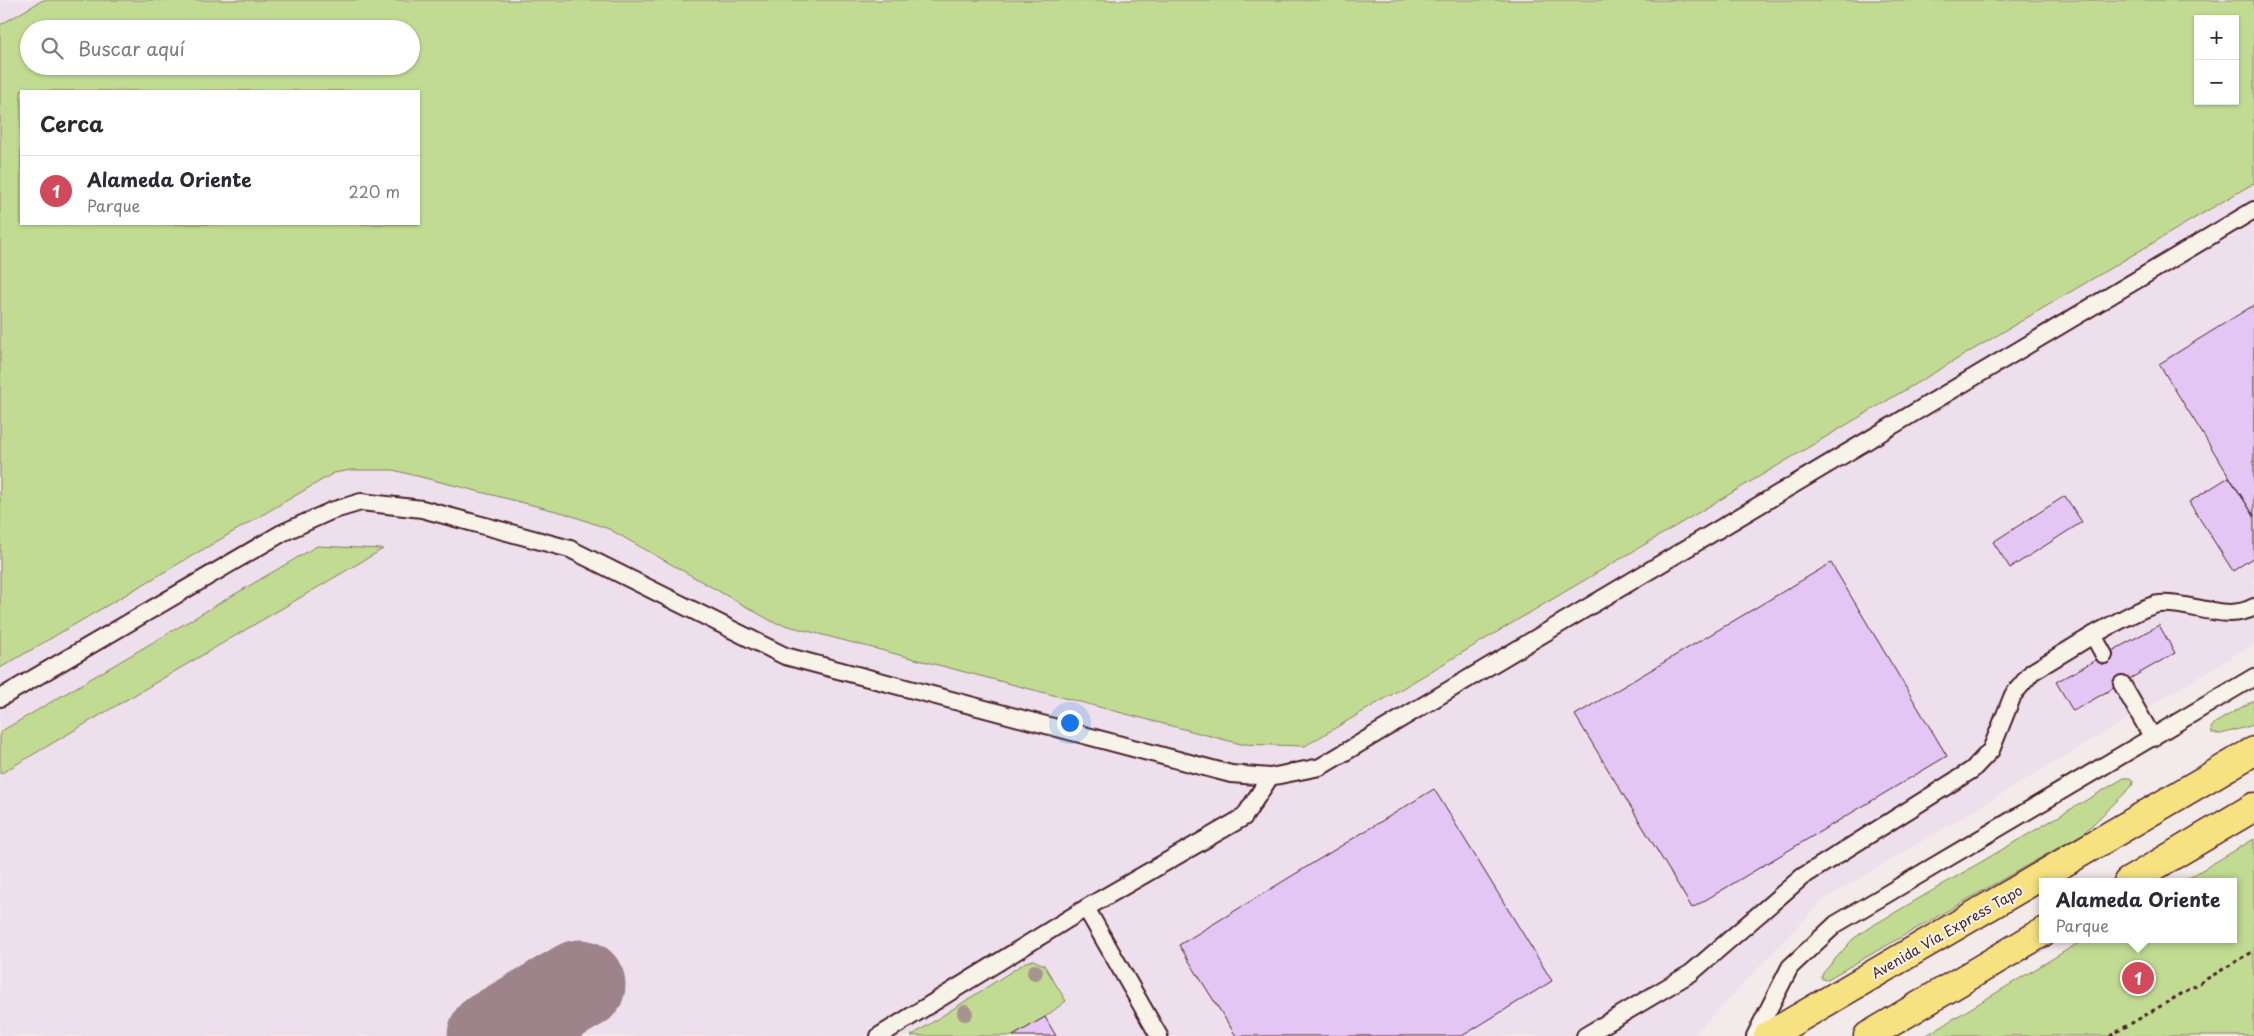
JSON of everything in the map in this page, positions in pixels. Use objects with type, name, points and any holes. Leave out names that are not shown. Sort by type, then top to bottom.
[{"type":"main road","name":"Avenida Vía Express Tapo","points":[[1768,1036],[2254,751]]},
{"type":"main road","points":[[2135,878],[2254,807]]},
{"type":"main road","points":[[1868,1036],[2039,934]]},
{"type":"lane","points":[[0,698],[282,533],[331,511],[361,502],[381,502],[422,508],[570,549],[785,656],[1231,774],[1270,777],[1320,767],[2254,210]]},
{"type":"lane","points":[[1585,1036],[1691,972],[1802,877],[1972,770],[1990,750],[2013,695],[2032,672],[2093,635],[2156,604],[2180,603],[2228,613],[2254,607]]},
{"type":"lane","points":[[2093,635],[2104,655]]},
{"type":"lane","points":[[1755,1036],[1790,967],[1836,924],[2254,677]]},
{"type":"lane","points":[[2122,684],[2153,738]]},
{"type":"lane","points":[[879,1036],[1086,908],[1244,817],[1270,777]]},
{"type":"lane","points":[[1086,908],[1158,1036]]},
{"type":"path","points":[[2110,1036],[2254,952]]},
{"type":"shaded area","points":[[0,0],[2254,0],[2254,644],[1823,900],[1693,1036],[0,1036]]},
{"type":"green space","points":[[43,0],[2254,0],[2254,183],[1305,746],[1241,744],[773,622],[609,529],[564,513],[393,470],[351,470],[334,473],[0,668],[0,25]]},
{"type":"green space","points":[[317,546],[383,549],[0,774],[0,732]]},
{"type":"green space","points":[[2254,700],[2254,725],[2221,734],[2212,734],[2211,728],[2215,723]]},
{"type":"green space","points":[[2124,778],[2130,778],[2133,781],[2132,786],[2084,833],[1826,980],[1821,978],[1823,973],[1853,939],[1867,929]]},
{"type":"green space","points":[[2254,839],[2254,1036],[1925,1036],[2078,943],[2237,943],[2237,878],[2189,878]]},
{"type":"green space","points":[[1033,960],[1044,965],[1066,1001],[1045,1017],[1013,1036],[911,1036],[1026,962]]},
{"type":"building","points":[[2254,305],[2254,516],[2159,364]]},
{"type":"building","points":[[2229,477],[2254,516],[2254,557],[2233,571],[2189,502]]},
{"type":"building","points":[[2065,496],[2082,522],[2010,568],[1993,542]]},
{"type":"building","points":[[1831,563],[1947,756],[1692,908],[1575,715]]},
{"type":"building","points":[[2159,625],[2175,653],[2073,711],[2056,682]]},
{"type":"building","points":[[1434,789],[1552,981],[1462,1036],[1236,1036],[1179,945]]},
{"type":"building","points":[[1045,1017],[1056,1036],[1013,1036]]},
{"type":"taxiway","points":[[493,1036],[580,985]]},
{"type":"place","name":"Alameda Oriente","points":[[2138,978]]}]
